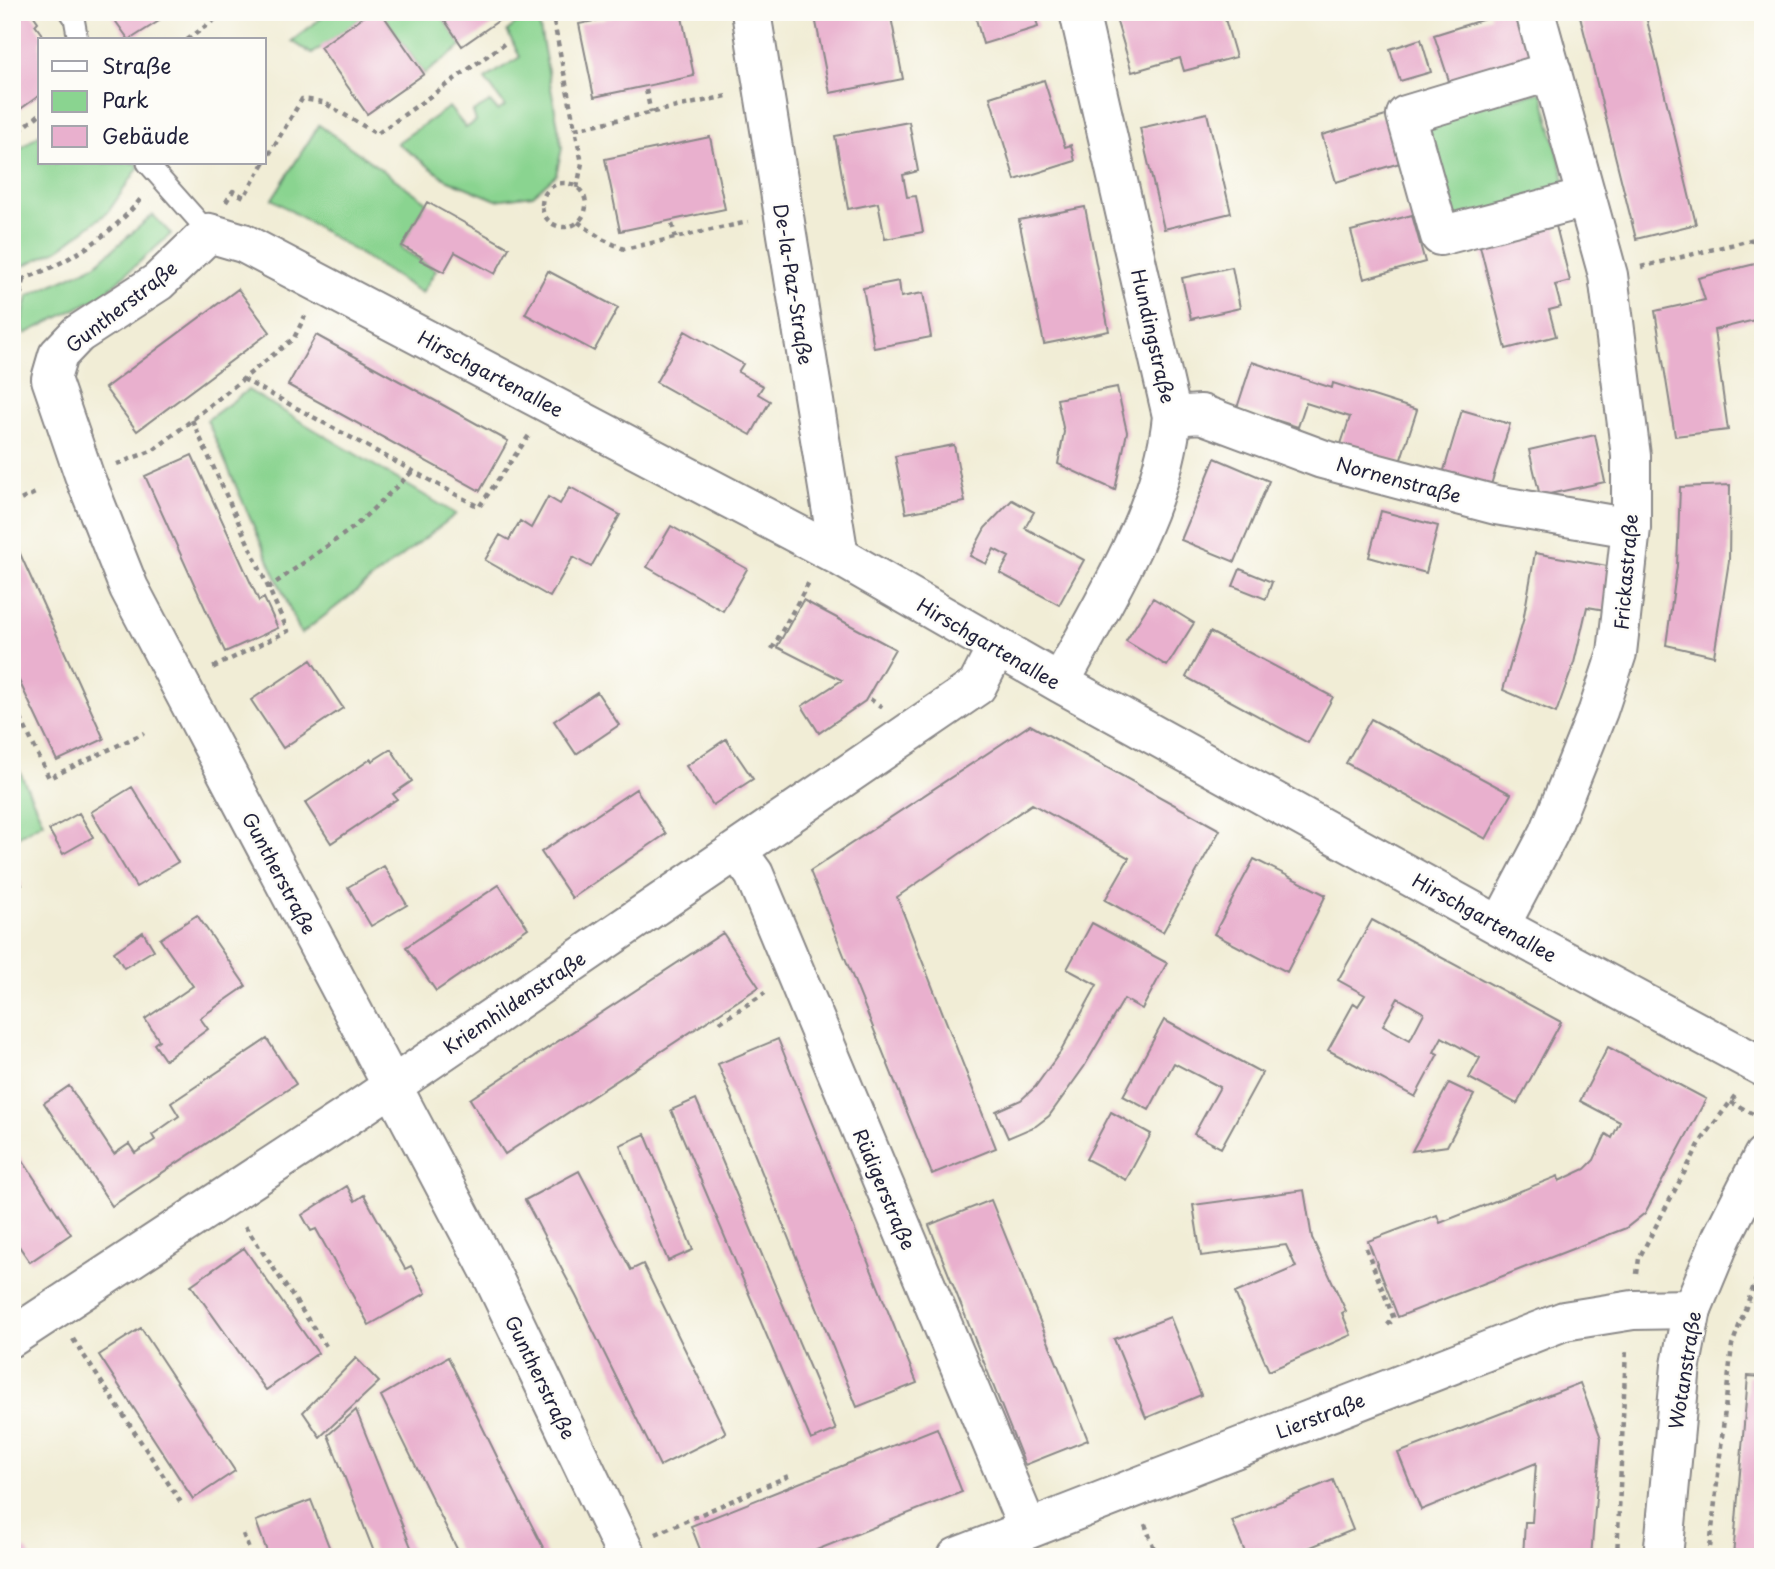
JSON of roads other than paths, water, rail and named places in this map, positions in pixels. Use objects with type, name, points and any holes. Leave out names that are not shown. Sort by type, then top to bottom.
[{"type":"street","name":"De-la-Paz-Straße","points":[[751,12],[783,214],[827,565]]},
{"type":"street","name":"Hundingstraße","points":[[1060,683],[1144,524],[1169,447],[1172,416],[1079,12]]},
{"type":"street","name":"Frickastraße","points":[[1500,926],[1549,833],[1598,711],[1617,653],[1631,528],[1631,456],[1608,275],[1535,12]]},
{"type":"street","points":[[1552,71],[1406,115],[1440,236],[1586,198]]},
{"type":"street","name":"Hirschgartenallee","points":[[209,233],[243,243],[551,405],[827,565],[997,647],[1500,926],[1763,1067]]},
{"type":"street","name":"Guntherstraße","points":[[209,233],[158,282],[78,334],[58,355],[51,379],[84,475],[129,588],[491,1273],[625,1552]]},
{"type":"street","name":"Nornenstraße","points":[[1172,416],[1200,414],[1322,459],[1496,505],[1631,528]]},
{"type":"street","name":"Kriemhildenstraße","points":[[14,1331],[357,1110],[976,686],[997,647]]},
{"type":"street","name":"Rüdigerstraße","points":[[737,851],[754,874],[1028,1529]]},
{"type":"street","name":"Wotanstraße","points":[[1663,1557],[1681,1365],[1692,1309],[1722,1237],[1763,1156]]},
{"type":"street","name":"Lierstraße","points":[[957,1557],[1564,1321],[1633,1310],[1692,1309]]},
{"type":"lane","points":[[70,12],[74,18],[78,38]]},
{"type":"lane","points":[[150,167],[209,233]]}]
